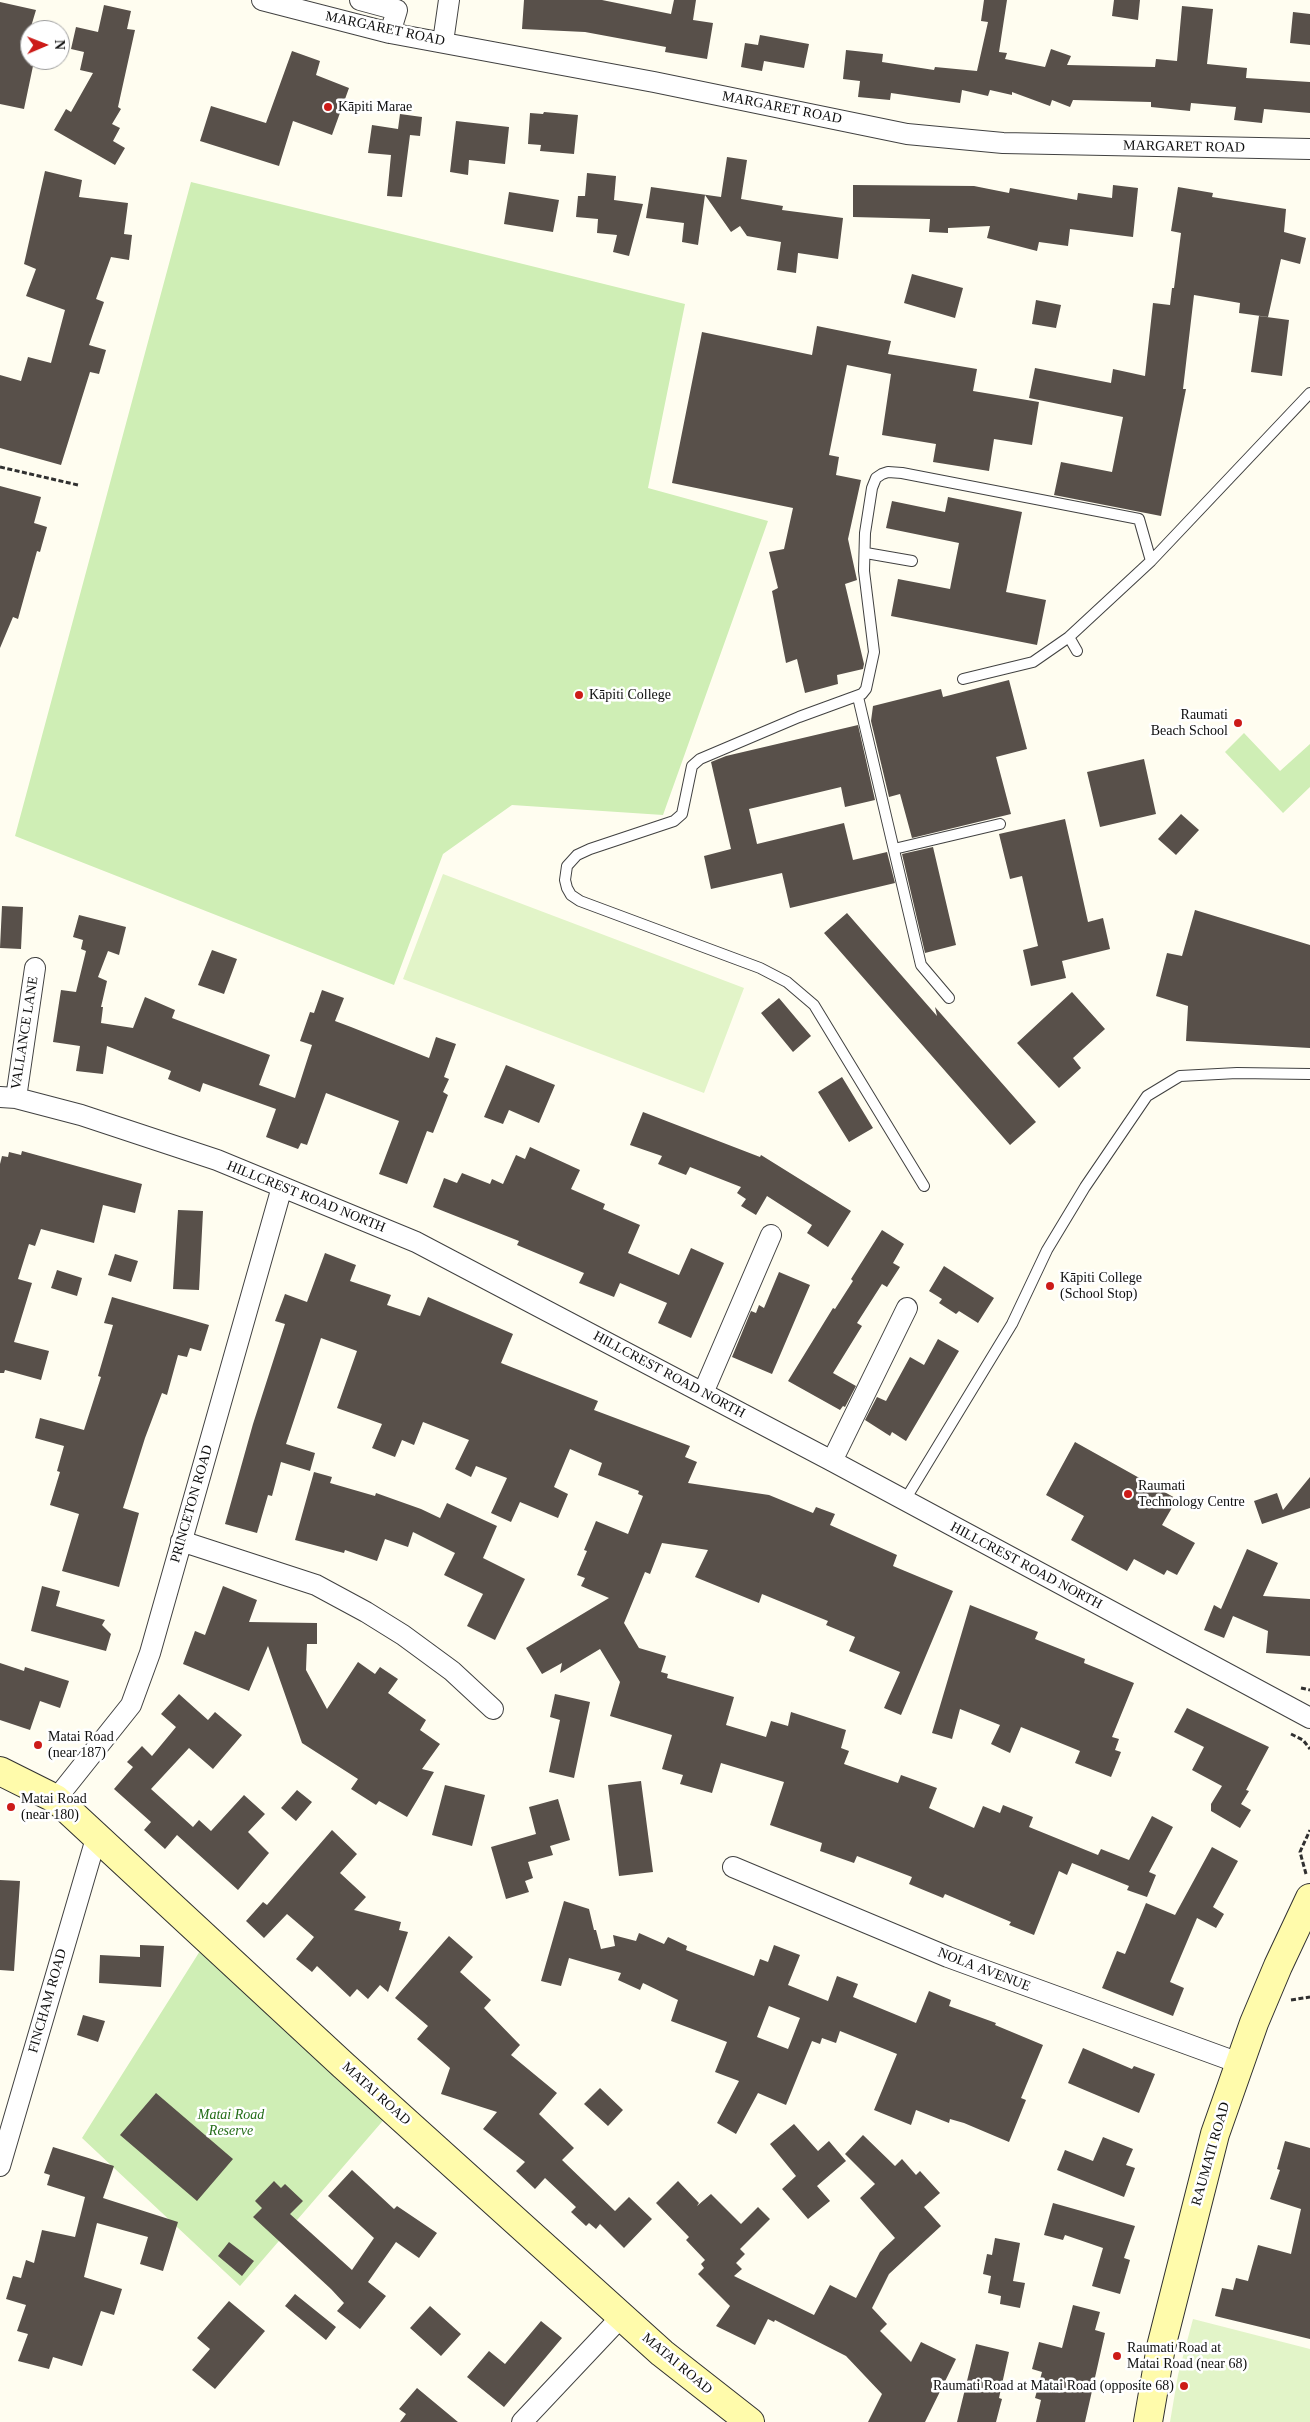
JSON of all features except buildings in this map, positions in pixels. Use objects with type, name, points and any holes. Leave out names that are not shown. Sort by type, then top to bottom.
[{"type":"street","name":"MARGARET ROAD","points":[[262,0],[390,33],[907,134],[1003,143],[1310,149]]},
{"type":"street","points":[[360,0],[399,5],[390,33]]},
{"type":"street","points":[[442,42],[449,0]]},
{"type":"street","name":"VALLANCE LANE","points":[[8,1098],[35,968]]},
{"type":"street","name":"HILLCREST ROAD NORTH","points":[[8,1098],[81,1115],[217,1160],[416,1242],[832,1461],[1310,1718]]},
{"type":"street","name":"PRINCETON ROAD","points":[[56,1799],[131,1705],[150,1653],[282,1187]]},
{"type":"street","points":[[703,1393],[771,1235]]},
{"type":"street","points":[[832,1461],[907,1308]]},
{"type":"street","points":[[181,1541],[316,1585],[366,1612],[403,1635],[452,1671],[492,1709]]},
{"type":"street","name":"MATAI ROAD","points":[[0,1771],[56,1799],[343,2065],[662,2353],[750,2422]]},
{"type":"street","name":"FINCHAM ROAD","points":[[0,2166],[97,1835]]},
{"type":"street","name":"NOLA AVENUE","points":[[733,1867],[948,1957],[1239,2063]]},
{"type":"street","name":"RAUMATI ROAD","points":[[1148,2422],[1161,2347],[1189,2229],[1215,2134],[1239,2063],[1278,1966],[1310,1898]]},
{"type":"street","points":[[522,2422],[622,2316]]},
{"type":"lane","points":[[963,679],[1033,662],[1069,638],[1151,561],[1310,393]]},
{"type":"lane","points":[[924,1186],[814,1005],[787,982],[760,968],[580,901],[571,895],[565,880],[567,866],[577,855],[590,848],[674,821],[682,814],[692,766],[700,759],[800,717],[858,697],[866,689],[874,652],[864,571],[868,513],[872,488],[876,478],[888,472],[902,473],[1139,519],[1151,561]]},
{"type":"lane","points":[[866,552],[912,561]]},
{"type":"lane","points":[[1069,638],[1077,651]]},
{"type":"lane","points":[[858,697],[921,965],[949,998]]},
{"type":"lane","points":[[894,849],[1000,824]]},
{"type":"lane","points":[[905,1500],[1012,1324],[1047,1250],[1085,1187],[1147,1096],[1180,1076],[1237,1073],[1310,1074]]},
{"type":"path","points":[[0,467],[78,485]]},
{"type":"path","points":[[1304,1865],[1300,1852],[1310,1830]]},
{"type":"path","points":[[1291,2000],[1310,1997]]},
{"type":"green space","points":[[191,182],[685,304],[648,488],[768,521],[663,815],[512,805],[443,854],[394,985],[15,836]]},
{"type":"green space","points":[[1244,733],[1280,771],[1310,744],[1310,787],[1283,813],[1225,752]]},
{"type":"green space","points":[[443,874],[744,988],[704,1093],[403,979]]},
{"type":"green space","name":"Matai Road Reserve","points":[[205,1943],[387,2116],[240,2286],[82,2138]]},
{"type":"green space","points":[[1193,2319],[1310,2349],[1310,2422],[1170,2422],[1178,2375]]},
{"type":"place","name":"Kāpiti Marae","points":[[328,107]]},
{"type":"place","name":"Kāpiti College","points":[[579,695]]},
{"type":"place","name":"Raumati Beach School","points":[[1238,723]]},
{"type":"place","name":"Kāpiti College (School Stop)","points":[[1050,1286]]},
{"type":"place","name":"Raumati Technology Centre","points":[[1128,1494]]},
{"type":"place","name":"Matai Road (near 187)","points":[[38,1745]]},
{"type":"place","name":"Matai Road (near 180)","points":[[11,1807]]},
{"type":"place","name":"Raumati Road at Matai Road (near 68)","points":[[1117,2356]]},
{"type":"place","name":"Raumati Road at Matai Road (opposite 68)","points":[[1184,2386]]}]
